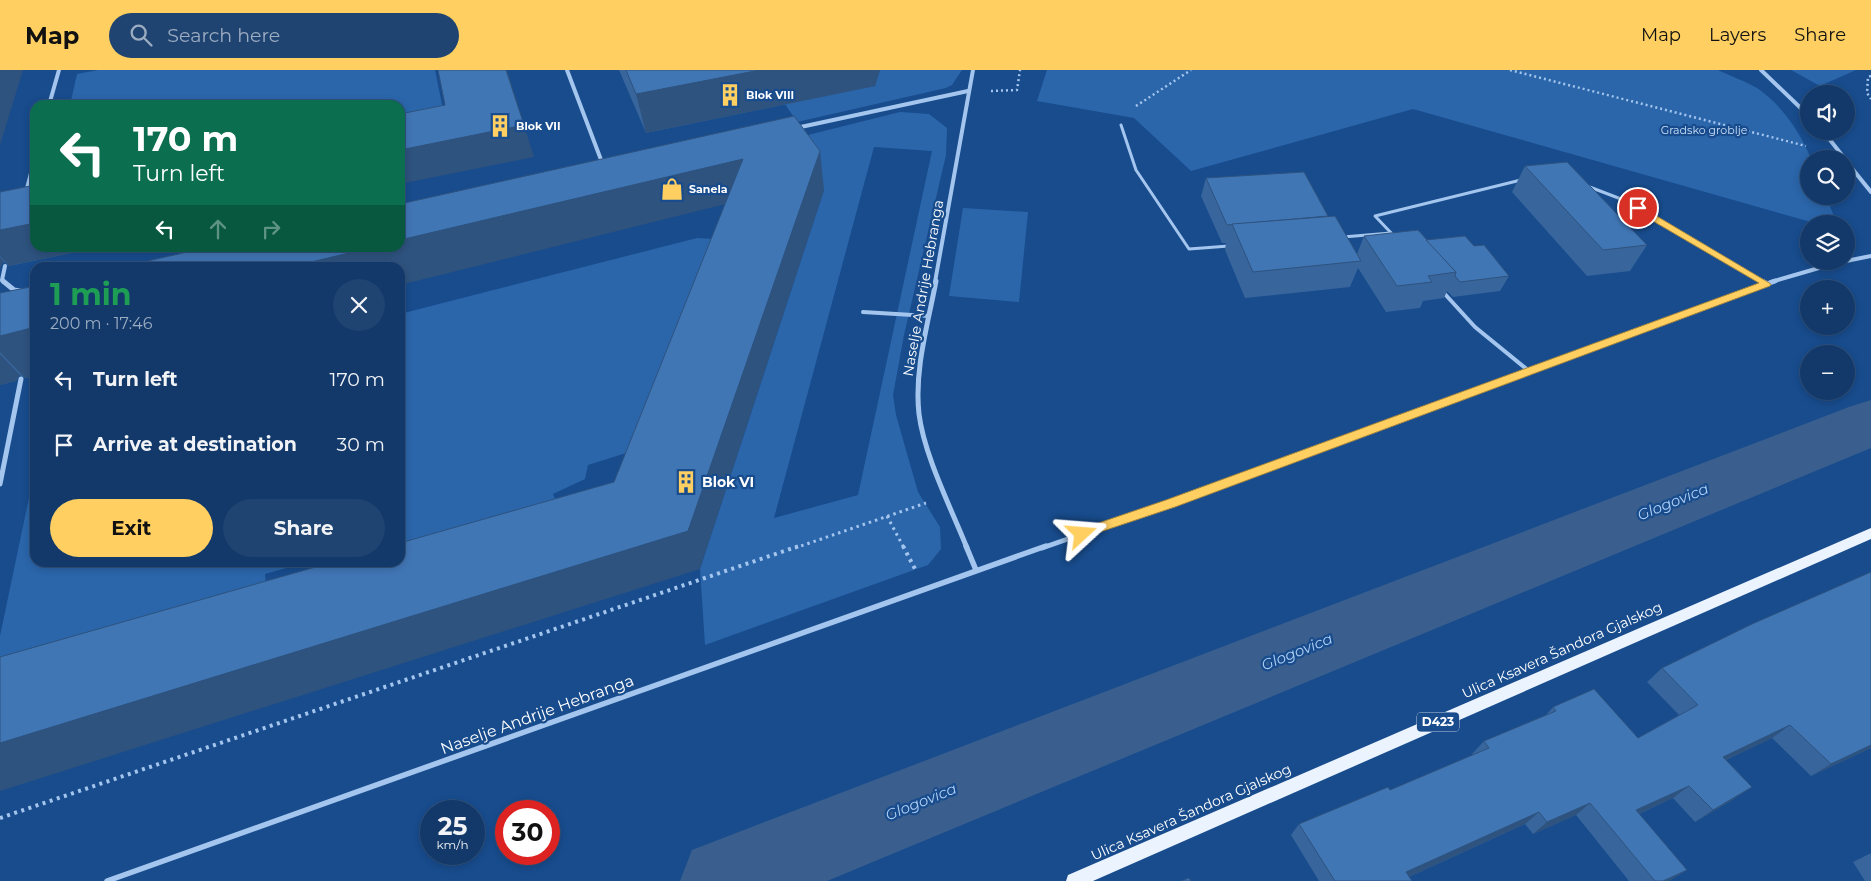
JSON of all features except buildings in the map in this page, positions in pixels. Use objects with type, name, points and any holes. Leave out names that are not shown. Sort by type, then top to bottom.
[{"type":"main road","name":"Ulica Ksavera Šandora Gjalskog","points":[[1074,881],[1871,533]]},
{"type":"street","points":[[50,100],[59,70]]},
{"type":"street","points":[[567,70],[605,170]]},
{"type":"street","name":"Naselje Andrije Hebranga","points":[[972,70],[918,380],[919,414],[925,444],[976,570]]},
{"type":"street","points":[[1761,70],[1800,107]]},
{"type":"street","points":[[787,130],[968,91]]},
{"type":"street","points":[[1830,140],[1838,150]]},
{"type":"street","points":[[1855,172],[1871,192]]},
{"type":"street","points":[[23,200],[30,176]]},
{"type":"street","name":"Naselje Andrije Hebranga","points":[[1855,259],[1871,256]]},
{"type":"street","points":[[5,266],[2,280],[14,290],[28,292]]},
{"type":"street","name":"Naselje Andrije Hebranga","points":[[107,881],[925,588],[1170,503],[1809,270]]},
{"type":"street","points":[[0,484],[21,379]]},
{"type":"lane","points":[[1121,125],[1136,170],[1188,249],[1237,245]]},
{"type":"lane","points":[[1397,240],[1375,216],[1528,178]]},
{"type":"lane","points":[[1578,183],[1621,199],[1767,284]]},
{"type":"lane","points":[[1342,237],[1391,233]]},
{"type":"lane","points":[[1443,291],[1475,327],[1529,371]]},
{"type":"lane","points":[[863,312],[928,316]]},
{"type":"path","points":[[968,91],[1017,90],[1020,70]]},
{"type":"path","points":[[1136,106],[1191,70]]},
{"type":"path","points":[[1510,70],[1806,146]]},
{"type":"path","points":[[1871,76],[1868,77],[1867,93],[1871,99]]},
{"type":"path","points":[[0,818],[946,496]]},
{"type":"path","points":[[887,516],[925,588]]},
{"type":"green space","points":[[98,70],[435,70],[446,124],[405,132],[405,100],[71,100],[77,74]]},
{"type":"green space","points":[[880,70],[962,70],[952,85],[946,88],[797,122],[785,104],[875,86]]},
{"type":"green space","name":"Gradsko groblje","points":[[1047,70],[1718,70],[1757,88],[1782,111],[1796,129],[1800,140],[1802,140],[1807,150],[1800,150],[1800,205],[1830,205],[1833,215],[1800,215],[1800,219],[1413,109],[1191,171],[1134,118],[1037,101]]},
{"type":"green space","points":[[1791,70],[1856,70],[1822,85],[1818,85]]},
{"type":"green space","points":[[900,112],[929,114],[947,128],[946,155],[904,335],[893,395],[896,415],[918,492],[940,527],[941,549],[928,565],[705,645],[700,569],[824,190],[804,136]],"holes":[[[874,147],[932,151],[858,495],[774,518]]]},
{"type":"green space","points":[[963,208],[1028,212],[1019,302],[949,296]]},
{"type":"green space","points":[[697,238],[734,240],[658,443],[588,465],[585,479],[553,494],[559,509],[405,556],[405,313]]},
{"type":"green space","points":[[30,493],[30,567],[290,567],[265,574],[267,601],[0,679],[0,636]]},
{"type":"waterway","name":"Glogovica","points":[[723,881],[1871,423]]},
{"type":"place","name":"Blok VIII","points":[[730,95]]},
{"type":"place","name":"Blok VII","points":[[500,126]]},
{"type":"place","name":"Sanela","points":[[672,189]]},
{"type":"place","name":"Blok VI","points":[[686,482]]},
{"type":"route","points":[[1082,534],[1767,284],[1638,208]]}]
